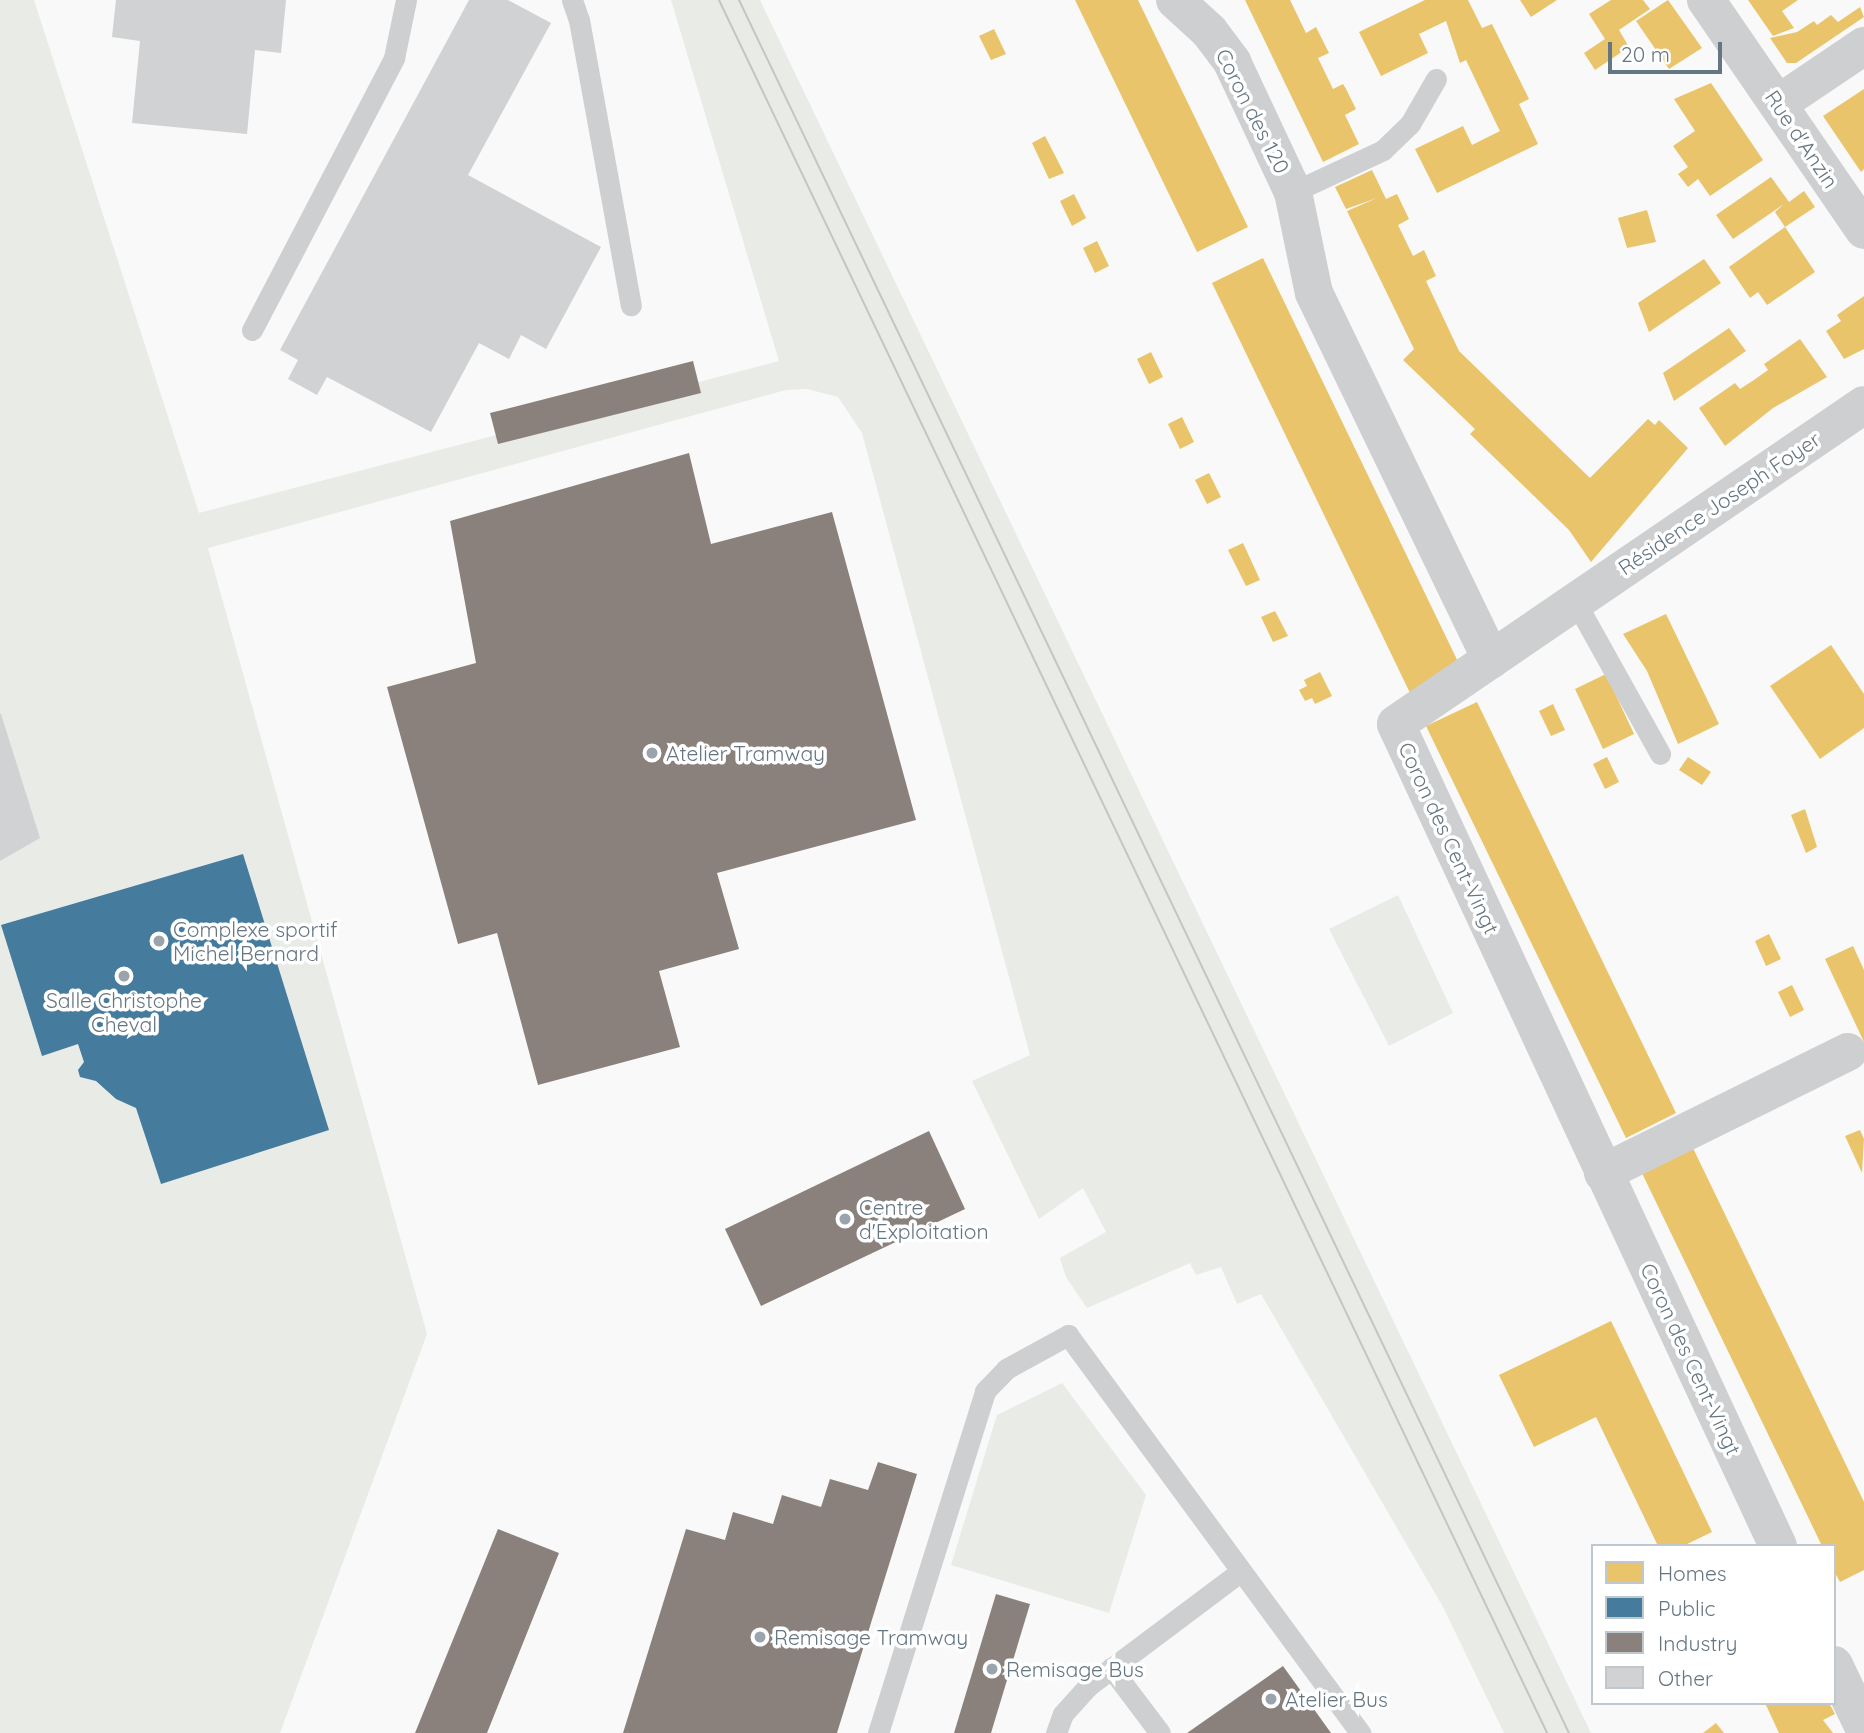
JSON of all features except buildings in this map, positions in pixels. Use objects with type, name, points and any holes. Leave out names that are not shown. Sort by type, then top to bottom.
[{"type":"street","name":"Coron des 120","points":[[1175,0],[1222,45],[1293,192],[1300,238],[1314,293],[1491,659]]},
{"type":"street","name":"Rue d'Anzin","points":[[1706,0],[1864,230]]},
{"type":"street","points":[[1779,104],[1864,46]]},
{"type":"street","name":"Résidence Joseph Foyer","points":[[1491,659],[1864,405]]},
{"type":"street","name":"Coron des Cent-Vingt","points":[[1491,659],[1396,723],[1777,1544]]},
{"type":"street","points":[[1603,1173],[1848,1052]]},
{"type":"street","points":[[1836,1669],[1864,1728]]},
{"type":"lane","points":[[252,330],[394,58],[406,0]]},
{"type":"lane","points":[[572,0],[579,20],[631,305]]},
{"type":"lane","points":[[1293,192],[1383,150],[1410,124],[1436,79]]},
{"type":"lane","points":[[1575,601],[1660,754]]},
{"type":"lane","points":[[878,1733],[985,1391],[1006,1369],[1068,1335],[1360,1733]]},
{"type":"lane","points":[[1056,1733],[1073,1700],[1241,1570]]},
{"type":"lane","points":[[1111,1668],[1160,1733]]},
{"type":"shaded area","name":"Complexe sportif Michel Bernard","points":[[0,0],[34,0],[199,513],[779,361],[671,0],[760,0],[1591,1733],[1504,1733],[1443,1607],[1261,1294],[1237,1304],[1221,1267],[1196,1275],[1190,1263],[1087,1308],[1066,1277],[1060,1258],[1106,1232],[1083,1188],[1039,1219],[972,1081],[1030,1055],[862,433],[838,397],[807,389],[786,390],[208,548],[427,1334],[280,1733],[0,1733]]},
{"type":"shaded area","points":[[1398,895],[1453,1013],[1389,1046],[1329,929]]},
{"type":"shaded area","points":[[1062,1383],[1146,1495],[1109,1613],[951,1565],[997,1415]]},
{"type":"tram line","points":[[719,0],[1547,1733]]},
{"type":"tram line","points":[[739,0],[1569,1733]]},
{"type":"place","name":"Atelier Tramway","points":[[652,753]]},
{"type":"place","name":"Complexe sportif Michel Bernard","points":[[159,941]]},
{"type":"place","name":"Salle Christophe Cheval","points":[[124,976]]},
{"type":"place","name":"Centre d'Exploitation","points":[[845,1219]]},
{"type":"place","name":"Remisage Tramway","points":[[760,1637]]},
{"type":"place","name":"Remisage Bus","points":[[992,1669]]},
{"type":"place","name":"Atelier Bus","points":[[1271,1699]]}]
